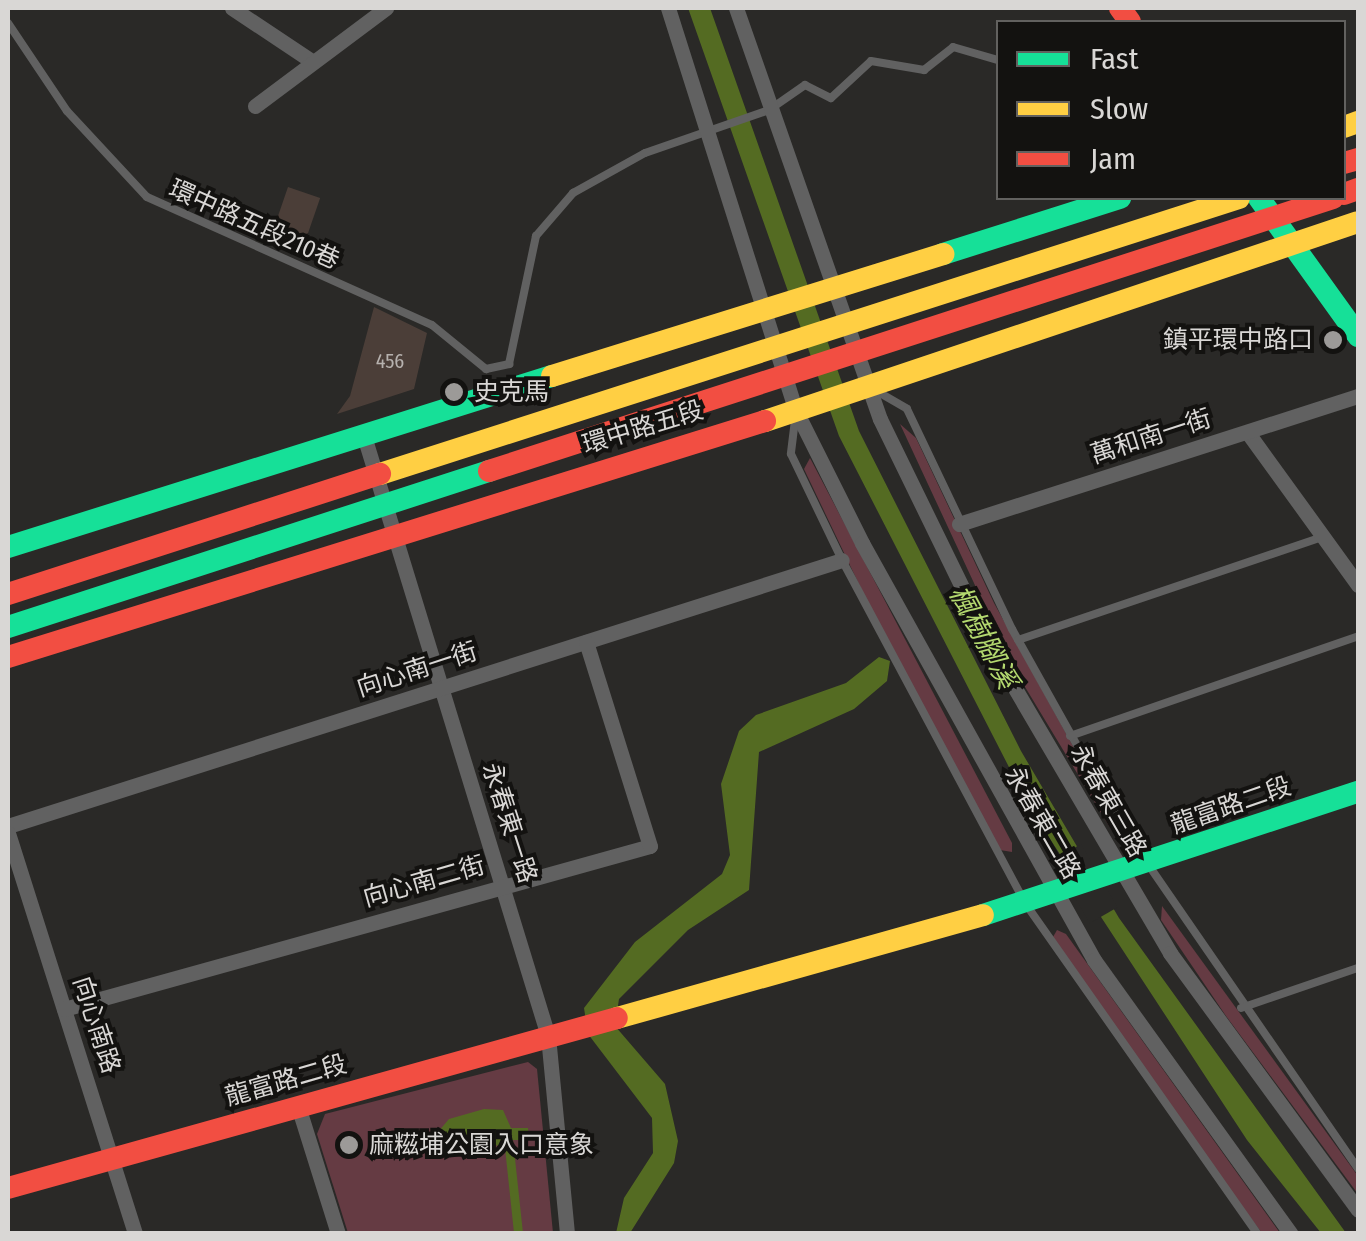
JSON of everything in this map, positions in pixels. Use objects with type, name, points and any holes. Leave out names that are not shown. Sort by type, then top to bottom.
[{"type":"street","points":[[232,8],[313,62]]},
{"type":"street","points":[[255,106],[386,8]]},
{"type":"street","name":"永春東二路","points":[[668,8],[770,306],[801,410],[1054,895],[1175,1078],[1291,1234]]},
{"type":"street","name":"永春東三路","points":[[736,8],[866,387],[993,651],[1122,873],[1281,1111],[1358,1210]]},
{"type":"street","points":[[8,547],[1114,200]]},
{"type":"street","name":"環中路五段","points":[[8,594],[373,472],[1233,200]]},
{"type":"street","name":"環中路五段","points":[[8,628],[852,350],[1266,207],[1318,200]]},
{"type":"street","points":[[1266,207],[1358,336]]},
{"type":"street","name":"環中路五段","points":[[8,656],[390,531],[801,410],[1358,222]]},
{"type":"street","name":"萬和南一街","points":[[959,524],[1358,396]]},
{"type":"street","points":[[1248,433],[1358,585]]},
{"type":"street","name":"永春東一路","points":[[364,436],[548,1036],[567,1234]]},
{"type":"street","name":"向心南一街","points":[[8,830],[842,560]]},
{"type":"street","name":"向心南二街","points":[[64,1009],[502,884],[650,846],[586,642]]},
{"type":"street","name":"龍富路二段","points":[[1054,895],[1358,792]]},
{"type":"street","name":"向心南路","points":[[8,830],[135,1234]]},
{"type":"street","points":[[1024,902],[1054,895]]},
{"type":"street","name":"龍富路二段","points":[[8,1188],[1024,902]]},
{"type":"street","points":[[298,1106],[338,1234]]},
{"type":"lane","name":"環中路五段210巷","points":[[8,23],[67,110],[147,197],[432,325],[486,369],[509,364],[536,236],[558,206],[646,153],[708,132]]},
{"type":"lane","points":[[708,132],[769,110],[805,85],[831,98],[870,60],[924,70],[953,46],[996,59]]},
{"type":"lane","name":"永春東三路","points":[[866,387],[906,408],[959,524],[1070,736],[1241,1008],[1358,1169]]},
{"type":"lane","name":"永春東二路","points":[[801,410],[792,454],[842,560],[1024,902],[1258,1234]]},
{"type":"lane","points":[[1018,640],[1323,537]]},
{"type":"lane","points":[[1070,736],[1358,636]]},
{"type":"lane","points":[[1241,1008],[1358,968]]},
{"type":"shaded area","points":[[688,8],[710,8],[859,431],[1021,751],[1119,918],[1346,1233],[1321,1233],[1247,1140],[1031,810],[839,436]]},
{"type":"shaded area","points":[[900,424],[916,438],[994,603],[1116,824],[1112,831],[1013,667]]},
{"type":"shaded area","points":[[810,458],[1012,843],[1012,852],[1000,850],[898,666],[804,469]]},
{"type":"shaded area","points":[[879,657],[890,661],[887,681],[854,709],[759,752],[749,890],[688,930],[619,999],[615,1026],[665,1084],[678,1141],[674,1163],[630,1233],[616,1233],[624,1198],[653,1153],[652,1118],[588,1034],[584,1008],[635,942],[722,874],[730,855],[721,784],[739,731],[756,715],[846,683]]},
{"type":"shaded area","points":[[1162,906],[1358,1176],[1358,1194],[1226,1016],[1161,920]]},
{"type":"shaded area","points":[[1057,930],[1066,934],[1280,1233],[1262,1233],[1225,1185],[1053,937]]},
{"type":"shaded area","points":[[528,1062],[537,1069],[553,1233],[348,1233],[317,1134],[325,1114]]},
{"type":"shaded area","points":[[484,1109],[503,1110],[511,1128],[528,1128],[529,1140],[513,1140],[523,1233],[514,1233],[505,1148],[476,1139],[484,1154],[472,1157],[446,1146],[438,1132],[449,1119]]},
{"type":"pier","points":[[1081,844],[1118,907],[1090,923],[1053,860]]},
{"type":"building","points":[[288,187],[320,198],[301,254],[269,243]]},
{"type":"building","points":[[374,307],[427,333],[414,389],[337,414],[350,396]]},
{"type":"traffic: fast","points":[[943,254],[1114,200]]},
{"type":"traffic: fast","points":[[1260,200],[1358,336]]},
{"type":"traffic: fast","points":[[8,547],[552,376]]},
{"type":"traffic: fast","points":[[8,627],[489,471]]},
{"type":"traffic: fast","points":[[983,915],[1358,792]]},
{"type":"traffic: slow","points":[[1346,126],[1358,122]]},
{"type":"traffic: slow","points":[[380,474],[1233,200]]},
{"type":"traffic: slow","points":[[765,421],[1358,222]]},
{"type":"traffic: slow","points":[[552,376],[943,254]]},
{"type":"traffic: slow","points":[[617,1018],[983,915]]},
{"type":"traffic: jam","points":[[1120,8],[1129,20]]},
{"type":"traffic: jam","points":[[1346,162],[1358,159]]},
{"type":"traffic: jam","points":[[1346,193],[1358,189]]},
{"type":"traffic: jam","points":[[489,471],[1327,200]]},
{"type":"traffic: jam","points":[[8,657],[765,421]]},
{"type":"traffic: jam","points":[[8,594],[380,474]]},
{"type":"traffic: jam","points":[[8,1188],[617,1018]]},
{"type":"place","name":"鎮平環中路口","points":[[1333,340]]},
{"type":"place","name":"史克馬","points":[[454,392]]},
{"type":"place","name":"麻糍埔公園入口意象","points":[[349,1145]]},
{"type":"water label","name":"楓樹腳溪","points":[[983,637]]}]
